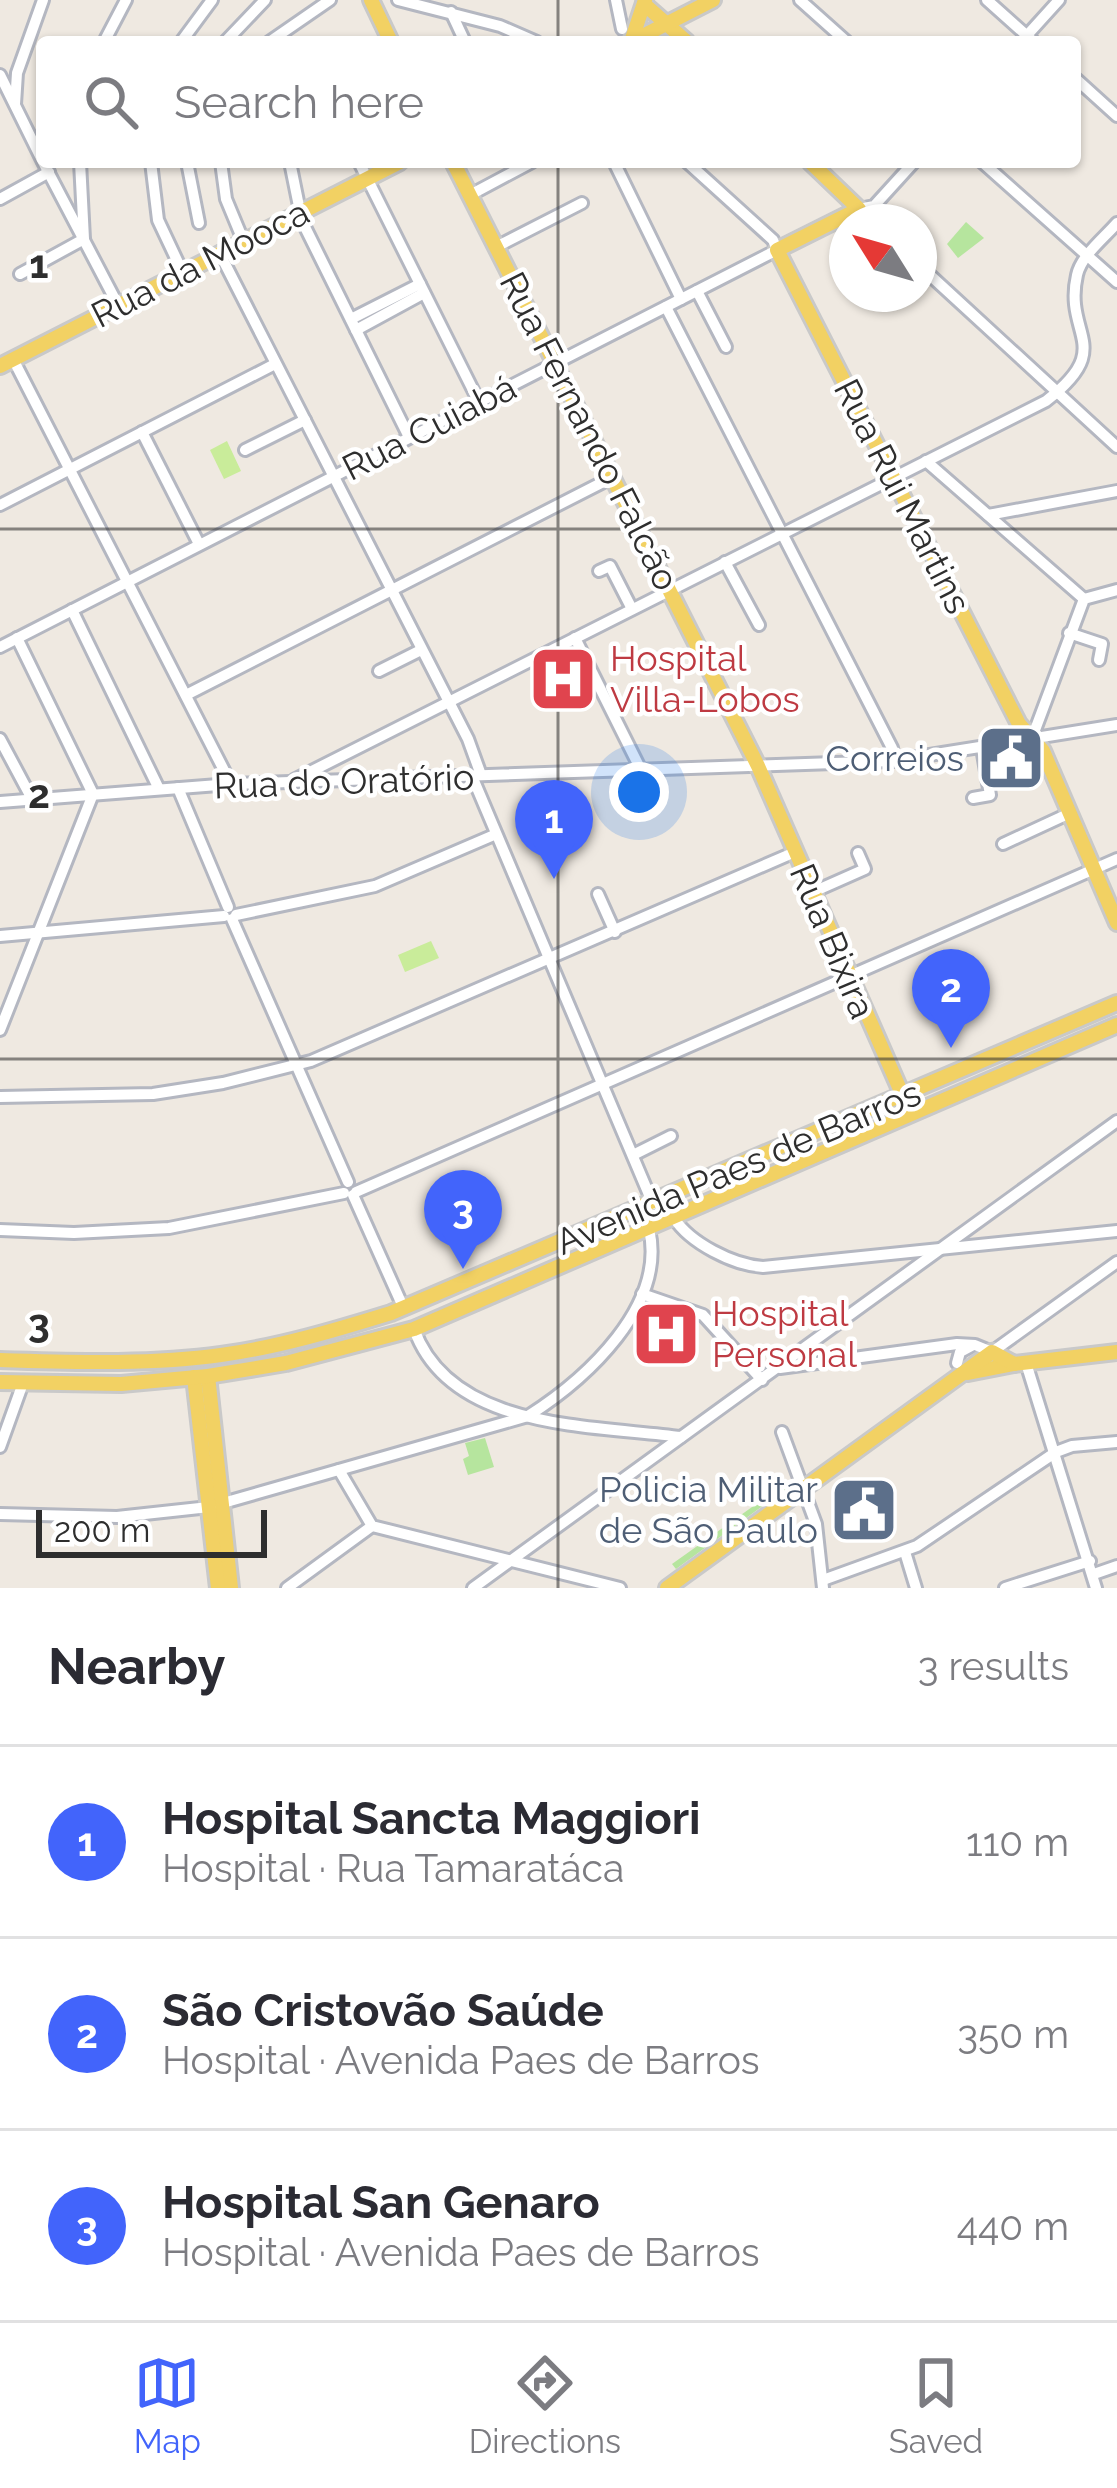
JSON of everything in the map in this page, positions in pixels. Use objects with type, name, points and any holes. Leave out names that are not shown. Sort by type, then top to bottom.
[{"type":"main road","points":[[370,0],[388,36]]},
{"type":"main road","points":[[626,35],[668,23],[713,0]]},
{"type":"main road","points":[[626,35],[643,1],[681,36]]},
{"type":"main road","name":"Rua da Mooca","points":[[7,362],[388,168]]},
{"type":"main road","name":"Rua Fernando Falcão","points":[[456,168],[758,766]]},
{"type":"main road","points":[[816,168],[854,204]]},
{"type":"main road","name":"Rua Cuiabá","points":[[778,250],[829,229]]},
{"type":"main road","name":"Rua Rui Martins","points":[[778,250],[1019,724],[1043,751],[1117,922]]},
{"type":"main road","name":"Rua Bixira","points":[[758,766],[911,1114]]},
{"type":"main road","name":"Avenida Paes de Barros","points":[[0,1360],[224,1355],[404,1309],[1117,1003]]},
{"type":"main road","name":"Avenida Paes de Barros","points":[[0,1382],[121,1384],[201,1377],[286,1363],[414,1329],[1117,1025]]},
{"type":"main road","points":[[596,1251],[604,1242],[652,1222],[656,1215],[653,1204]]},
{"type":"main road","points":[[667,1588],[960,1369],[999,1347],[1020,1363]]},
{"type":"main road","points":[[960,1369],[1117,1352]]},
{"type":"main road","points":[[224,1355],[200,1364],[216,1506],[231,1588]]},
{"type":"main road","points":[[216,1506],[218,1588]]},
{"type":"street","points":[[15,104],[17,74],[43,0]]},
{"type":"street","points":[[107,36],[126,0]]},
{"type":"street","points":[[185,36],[212,0]]},
{"type":"street","points":[[231,36],[265,0]]},
{"type":"street","points":[[278,36],[330,0]]},
{"type":"street","points":[[398,0],[521,36]]},
{"type":"street","points":[[616,0],[616,18],[626,35]]},
{"type":"street","points":[[800,0],[840,36]]},
{"type":"street","points":[[987,0],[1024,36]]},
{"type":"street","points":[[1031,36],[1059,0]]},
{"type":"street","points":[[451,12],[462,36]]},
{"type":"street","points":[[0,75],[36,147]]},
{"type":"street","points":[[1081,83],[1117,116]]},
{"type":"street","points":[[0,112],[15,104]]},
{"type":"street","points":[[0,199],[41,168]]},
{"type":"street","points":[[47,168],[118,305]]},
{"type":"street","points":[[80,168],[84,239]]},
{"type":"street","points":[[152,168],[158,220],[182,271]]},
{"type":"street","points":[[188,168],[199,223]]},
{"type":"street","points":[[222,168],[226,199],[243,240]]},
{"type":"street","points":[[291,168],[299,212],[409,437]]},
{"type":"street","points":[[361,168],[478,402]]},
{"type":"street","points":[[470,195],[521,168]]},
{"type":"street","points":[[617,168],[681,299]]},
{"type":"street","points":[[693,168],[778,250]]},
{"type":"street","points":[[876,204],[905,168]]},
{"type":"street","points":[[989,168],[1117,282]]},
{"type":"street","points":[[496,247],[582,203]]},
{"type":"street","points":[[290,782],[1055,394],[1080,369],[1085,353],[1075,292],[1080,265],[1117,223]]},
{"type":"street","points":[[20,274],[84,239]]},
{"type":"street","name":"Rua Cuiabá","points":[[0,646],[778,250]]},
{"type":"street","points":[[220,252],[449,703],[494,835],[653,1204]]},
{"type":"street","points":[[937,282],[1117,447]]},
{"type":"street","points":[[353,325],[422,289]]},
{"type":"street","points":[[697,291],[726,347]]},
{"type":"street","points":[[666,307],[895,760]]},
{"type":"street","points":[[7,362],[70,469],[231,784]]},
{"type":"street","points":[[0,505],[275,364]]},
{"type":"street","points":[[245,450],[305,420]]},
{"type":"street","points":[[142,432],[199,544]]},
{"type":"street","points":[[926,461],[1084,599]]},
{"type":"street","points":[[186,695],[614,477]]},
{"type":"street","points":[[988,514],[1116,489]]},
{"type":"street","points":[[725,562],[758,626]]},
{"type":"street","points":[[599,571],[610,566],[632,609]]},
{"type":"street","points":[[1084,599],[1117,590]]},
{"type":"street","points":[[1032,738],[1084,599]]},
{"type":"street","points":[[71,610],[159,789]]},
{"type":"street","points":[[1069,633],[1102,644],[1099,660]]},
{"type":"street","points":[[0,1030],[94,794],[17,638]]},
{"type":"street","points":[[575,638],[640,770]]},
{"type":"street","points":[[379,671],[421,650]]},
{"type":"street","name":"Rua do Oratório","points":[[0,802],[231,784],[895,760],[1117,725]]},
{"type":"street","points":[[0,739],[32,799]]},
{"type":"street","points":[[973,798],[990,795],[982,748]]},
{"type":"street","points":[[321,781],[328,762]]},
{"type":"street","points":[[178,788],[404,1309]]},
{"type":"street","points":[[1003,844],[1070,813]]},
{"type":"street","points":[[0,936],[233,913],[375,886],[494,835]]},
{"type":"street","points":[[0,1097],[153,1094],[296,1065],[795,852]]},
{"type":"street","points":[[813,892],[865,869],[857,853]]},
{"type":"street","points":[[0,1230],[74,1233],[169,1228],[349,1189],[1117,859]]},
{"type":"street","points":[[598,894],[615,932]]},
{"type":"street","points":[[473,1588],[1117,1121]]},
{"type":"street","points":[[633,1155],[671,1136]]},
{"type":"street","points":[[674,1218],[703,1242],[749,1266],[935,1252],[1117,1231]]},
{"type":"street","points":[[0,1514],[117,1516],[216,1506],[528,1416],[619,1337],[642,1294],[652,1247],[649,1229]]},
{"type":"street","points":[[779,1368],[939,1347],[999,1347],[1117,1262]]},
{"type":"street","points":[[642,1294],[704,1315],[762,1380]]},
{"type":"street","points":[[414,1329],[425,1358],[458,1389],[500,1409],[681,1437]]},
{"type":"street","points":[[810,1345],[829,1362]]},
{"type":"street","points":[[960,1369],[960,1352],[975,1345]]},
{"type":"street","points":[[939,1347],[960,1369]]},
{"type":"street","points":[[1020,1363],[1055,1452],[1096,1588]]},
{"type":"street","points":[[0,1447],[23,1383]]},
{"type":"street","points":[[782,1432],[816,1524],[823,1584],[904,1552],[1055,1452],[1117,1442]]},
{"type":"street","points":[[339,1470],[372,1526],[620,1588]]},
{"type":"street","points":[[287,1588],[372,1526]]},
{"type":"street","points":[[904,1552],[916,1588]]},
{"type":"street","points":[[1005,1588],[1092,1567],[1117,1566]]},
{"type":"green space","points":[[966,222],[984,238],[958,258],[947,244]]},
{"type":"green space","points":[[227,441],[241,471],[224,479],[210,450]]},
{"type":"green space","points":[[431,941],[439,958],[405,972],[398,955]]},
{"type":"green space","points":[[485,1438],[494,1467],[468,1475],[465,1443]]},
{"type":"green space","points":[[783,1485],[786,1489],[676,1569],[672,1564]]},
{"type":"place","name":"Hospital Villa-Lobos","points":[[563,679]]},
{"type":"place","name":"Correios","points":[[1011,758]]},
{"type":"place","name":"Hospital Sancta Maggiori","points":[[554,879]]},
{"type":"place","name":"São Cristovão Saúde","points":[[951,1048]]},
{"type":"place","name":"Hospital San Genaro","points":[[463,1269]]},
{"type":"place","name":"Hospital Personal","points":[[666,1334]]},
{"type":"place","name":"Policia Militar de São Paulo","points":[[864,1510]]}]
